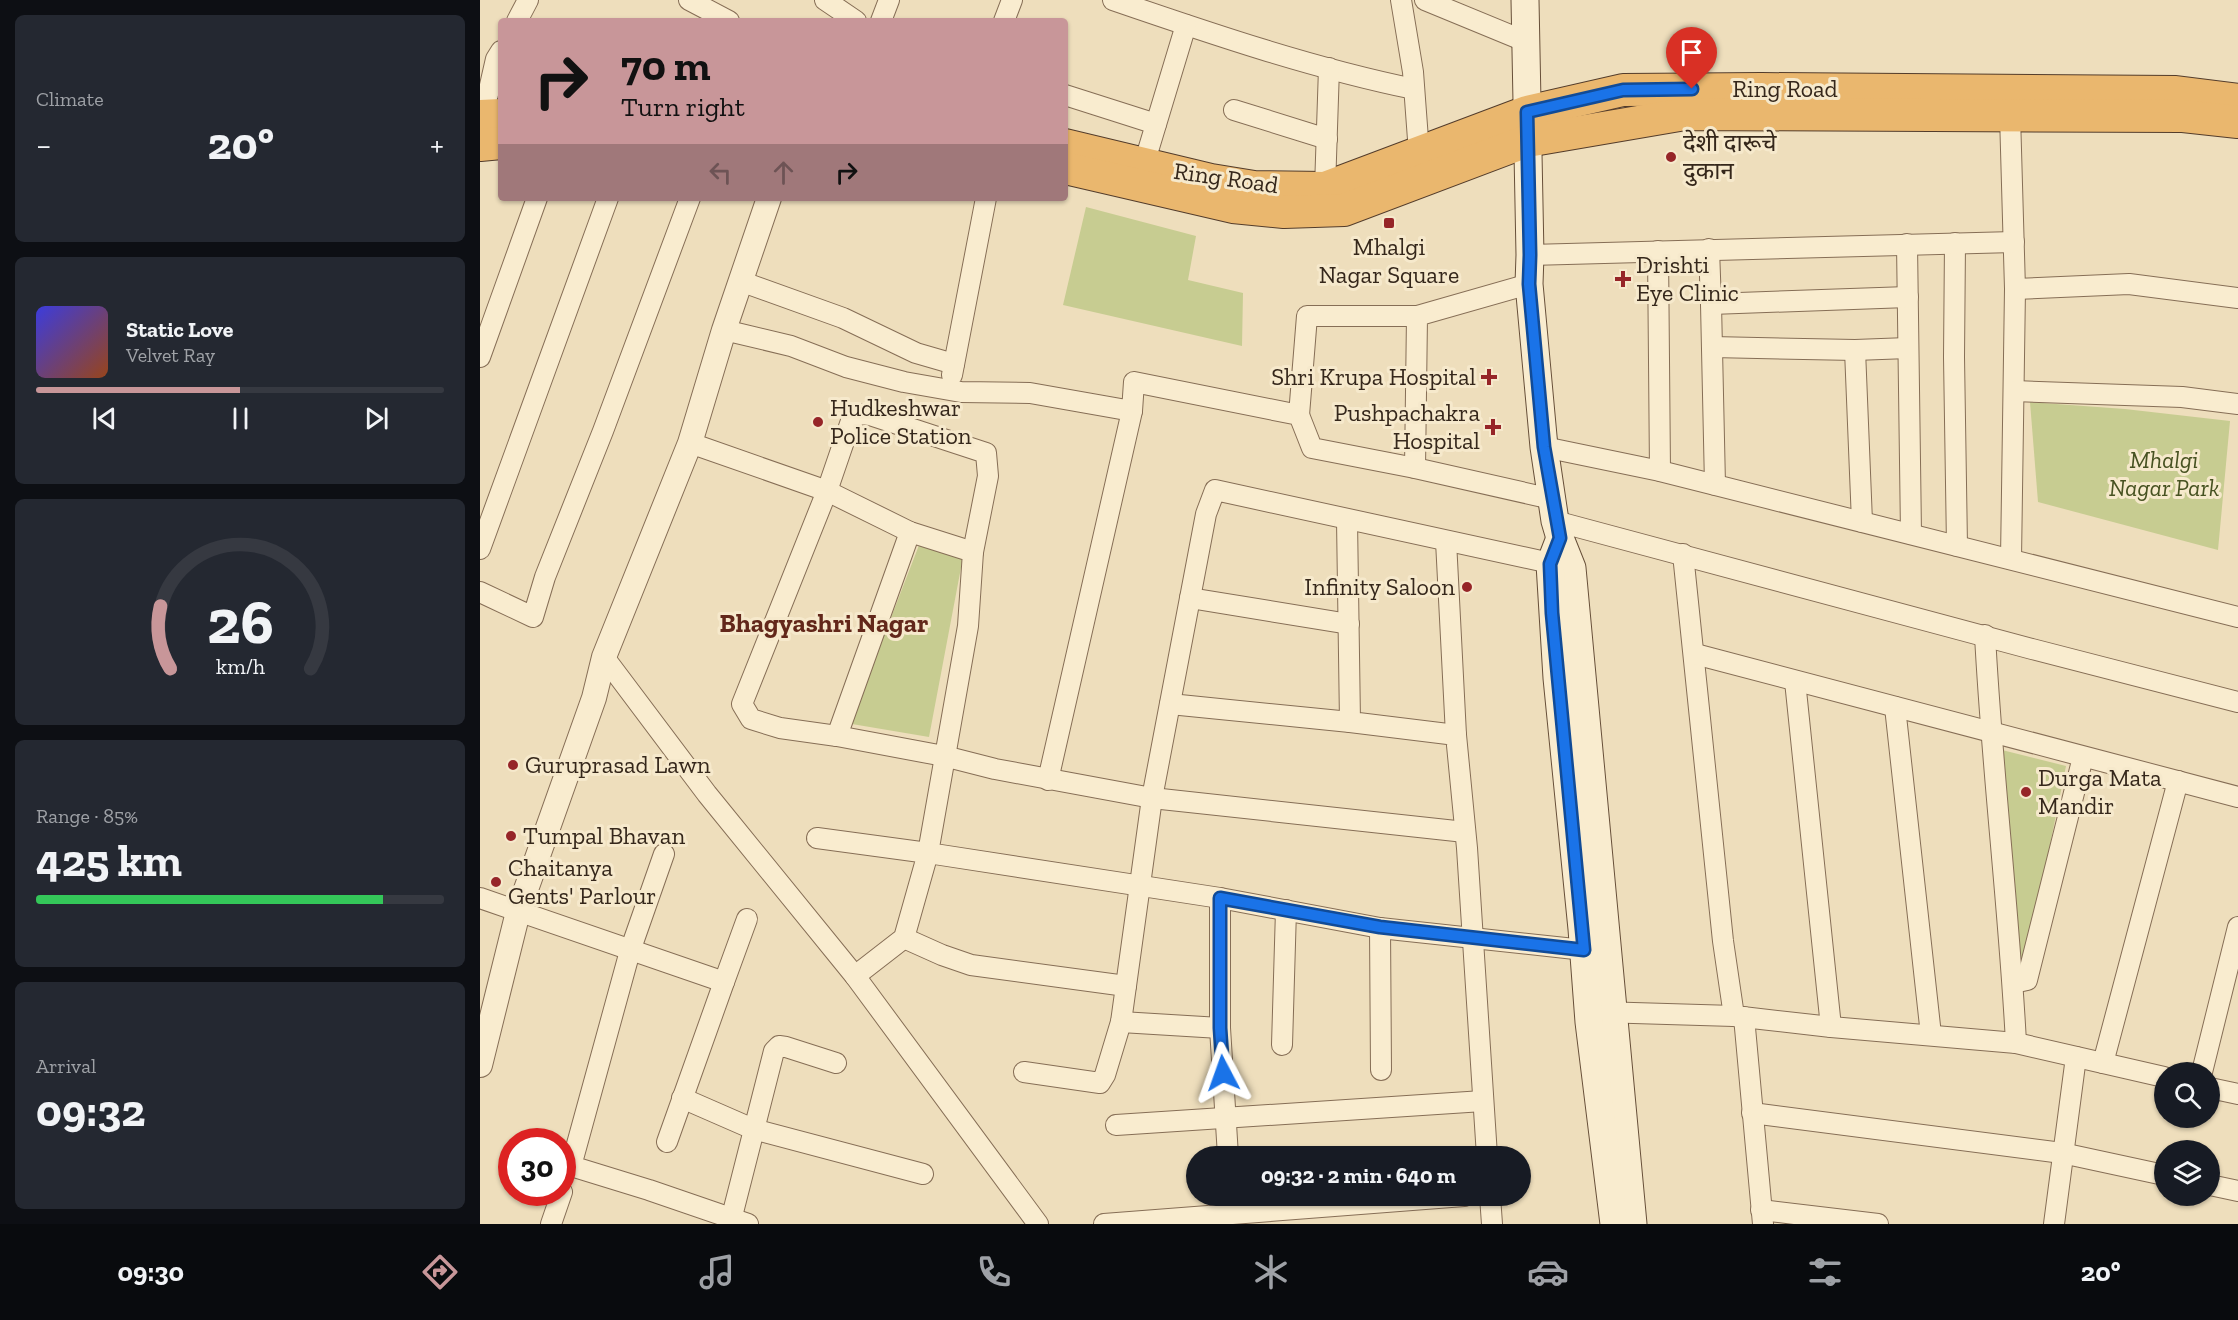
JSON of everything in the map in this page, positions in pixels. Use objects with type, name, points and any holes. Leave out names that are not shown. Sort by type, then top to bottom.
[{"type":"highway","name":"Ring Road","points":[[1068,169],[1233,207],[1284,212],[1344,210],[1527,127],[1623,90],[2176,92],[2238,100]]},
{"type":"highway","name":"Ring Road","points":[[1068,146],[1211,180],[1254,187],[1325,188],[1419,153],[1527,127],[1685,114],[2183,116],[2238,122]]},
{"type":"highway","points":[[486,123],[498,139]]},
{"type":"main road","points":[[1525,0],[1529,284],[1544,447],[1561,566],[1557,678],[1595,949],[1614,1224]]},
{"type":"main road","points":[[1600,1012],[1633,1224]]},
{"type":"street","points":[[519,18],[528,0]]},
{"type":"street","points":[[689,0],[723,18]]},
{"type":"street","points":[[825,0],[852,18]]},
{"type":"street","points":[[882,18],[889,0]]},
{"type":"street","points":[[1005,18],[1012,0]]},
{"type":"street","points":[[1113,0],[1162,8],[1186,25],[1364,79],[1414,89]]},
{"type":"street","points":[[1401,0],[1414,89],[1419,153]]},
{"type":"street","points":[[1425,0],[1527,42]]},
{"type":"street","points":[[1144,164],[1186,25]]},
{"type":"street","points":[[486,123],[498,56]]},
{"type":"street","points":[[1325,188],[1329,68]]},
{"type":"street","points":[[1068,96],[1156,124]]},
{"type":"street","points":[[1234,110],[1327,139]]},
{"type":"street","points":[[2010,115],[2015,289],[2011,559]]},
{"type":"street","points":[[480,357],[536,201]]},
{"type":"street","points":[[480,549],[607,201]]},
{"type":"street","points":[[480,591],[533,617],[545,577],[689,201]]},
{"type":"street","points":[[480,1065],[518,912],[594,698],[604,657],[690,443],[724,330],[768,201]]},
{"type":"street","points":[[949,390],[985,201]]},
{"type":"street","points":[[1530,255],[2014,242]]},
{"type":"street","points":[[1955,243],[1957,546]]},
{"type":"street","points":[[1907,244],[1911,534]]},
{"type":"street","points":[[1709,249],[1716,485]]},
{"type":"street","points":[[1658,251],[1660,471]]},
{"type":"street","points":[[740,281],[843,318],[916,353],[954,364]]},
{"type":"street","points":[[1529,284],[1417,316],[1307,316],[1299,415],[1312,448],[1415,468],[1556,519],[2238,702]]},
{"type":"street","points":[[2015,289],[2128,284],[2238,298]]},
{"type":"street","points":[[1711,304],[1908,297]]},
{"type":"street","points":[[1415,468],[1417,316]]},
{"type":"street","points":[[724,330],[790,346],[846,367],[904,382],[961,392],[1030,393],[1132,411]]},
{"type":"street","points":[[1712,347],[1855,350],[1908,348]]},
{"type":"street","points":[[1855,350],[1862,522]]},
{"type":"street","points":[[1048,780],[1132,411],[1134,382],[1299,415]]},
{"type":"street","points":[[2014,391],[2182,397],[2238,404]]},
{"type":"street","points":[[855,976],[904,938],[928,853],[944,756],[968,626],[973,552],[988,476],[986,453],[861,414],[852,418],[827,491],[742,704],[750,719],[780,728],[944,756],[1048,780],[1152,798],[1466,832]]},
{"type":"street","points":[[690,443],[827,491],[910,532],[973,552]]},
{"type":"street","points":[[1544,447],[1660,471],[2238,617]]},
{"type":"street","points":[[1024,1072],[1100,1083],[1105,1075],[1121,1022],[1152,798],[1206,514],[1215,490],[1561,566]]},
{"type":"street","points":[[1347,520],[1350,722]]},
{"type":"street","points":[[837,736],[910,532]]},
{"type":"street","points":[[1446,541],[1456,735],[1466,832],[1486,1146]]},
{"type":"street","points":[[1683,554],[1723,941],[1739,1017],[1752,1113],[1762,1217],[1878,1224]]},
{"type":"street","points":[[1190,598],[1349,624]]},
{"type":"street","points":[[1985,635],[1990,732],[2013,983],[2016,1043]]},
{"type":"street","points":[[1695,654],[2238,797]]},
{"type":"street","points":[[604,657],[707,794],[855,976],[1038,1224]]},
{"type":"street","points":[[1795,681],[1832,1028]]},
{"type":"street","points":[[1170,704],[1456,735]]},
{"type":"street","points":[[1895,707],[1931,1035]]},
{"type":"street","points":[[2013,983],[2027,980],[2083,757]]},
{"type":"street","points":[[2103,1063],[2178,781]]},
{"type":"street","points":[[818,838],[1220,898],[1380,927],[1595,949]]},
{"type":"street","points":[[576,1148],[630,951],[664,854]]},
{"type":"street","points":[[480,898],[724,982]]},
{"type":"street","points":[[1220,898],[1220,1028],[1228,1146]]},
{"type":"street","points":[[1281,1045],[1286,910]]},
{"type":"street","points":[[668,1142],[747,919]]},
{"type":"street","points":[[1380,927],[1381,1070]]},
{"type":"street","points":[[2204,1062],[2238,927]]},
{"type":"street","points":[[904,938],[971,965],[1126,986]]},
{"type":"street","points":[[1600,1012],[1739,1017],[1832,1028],[2016,1043],[2154,1075]]},
{"type":"street","points":[[1121,1022],[1220,1028]]},
{"type":"street","points":[[576,1168],[649,1190],[736,1222],[753,1129],[774,1051],[778,1046],[836,1063]]},
{"type":"street","points":[[2054,1224],[2076,1057]]},
{"type":"street","points":[[2220,1090],[2238,1094]]},
{"type":"street","points":[[682,1098],[753,1129],[923,1174]]},
{"type":"street","points":[[1116,1125],[1484,1101]]},
{"type":"street","points":[[1752,1113],[2062,1153],[2154,1173]]},
{"type":"street","points":[[2220,1187],[2238,1191]]},
{"type":"street","points":[[551,1224],[557,1206]]},
{"type":"street","points":[[1104,1224],[1230,1211],[1308,1206]]},
{"type":"street","points":[[1491,1206],[1492,1224]]},
{"type":"green space","points":[[1086,207],[1196,236],[1188,280],[1243,293],[1242,346],[1063,305]]},
{"type":"green space","name":"Mhalgi Nagar Park","points":[[2030,402],[2125,409],[2230,421],[2218,550],[2038,502]]},
{"type":"green space","points":[[921,540],[963,557],[929,737],[846,723],[880,646]]},
{"type":"green space","points":[[2002,750],[2066,766],[2026,963],[2015,959]]},
{"type":"place","name":"देशी दारूचे दुकान","points":[[1671,157]]},
{"type":"place","name":"Mhalgi Nagar Square","points":[[1389,223]]},
{"type":"place","name":"Drishti Eye Clinic","points":[[1623,279]]},
{"type":"place","name":"Shri Krupa Hospital","points":[[1489,377]]},
{"type":"place","name":"Hudkeshwar Police Station","points":[[818,422]]},
{"type":"place","name":"Pushpachakra Hospital","points":[[1493,427]]},
{"type":"place","name":"Infinity Saloon","points":[[1467,587]]},
{"type":"place","name":"Guruprasad Lawn","points":[[513,765]]},
{"type":"place","name":"Durga Mata Mandir","points":[[2026,792]]},
{"type":"place","name":"Tumpal Bhavan","points":[[511,836]]},
{"type":"place","name":"Chaitanya Gents' Parlour","points":[[496,882]]},
{"type":"district","name":"Bhagyashri Nagar","points":[[824,623]]},
{"type":"route","points":[[1223,1073],[1220,1028],[1220,898],[1380,927],[1584,950],[1552,613],[1550,564],[1560,538],[1555,521],[1544,447],[1529,284],[1527,112],[1623,90],[1692,89]]}]
